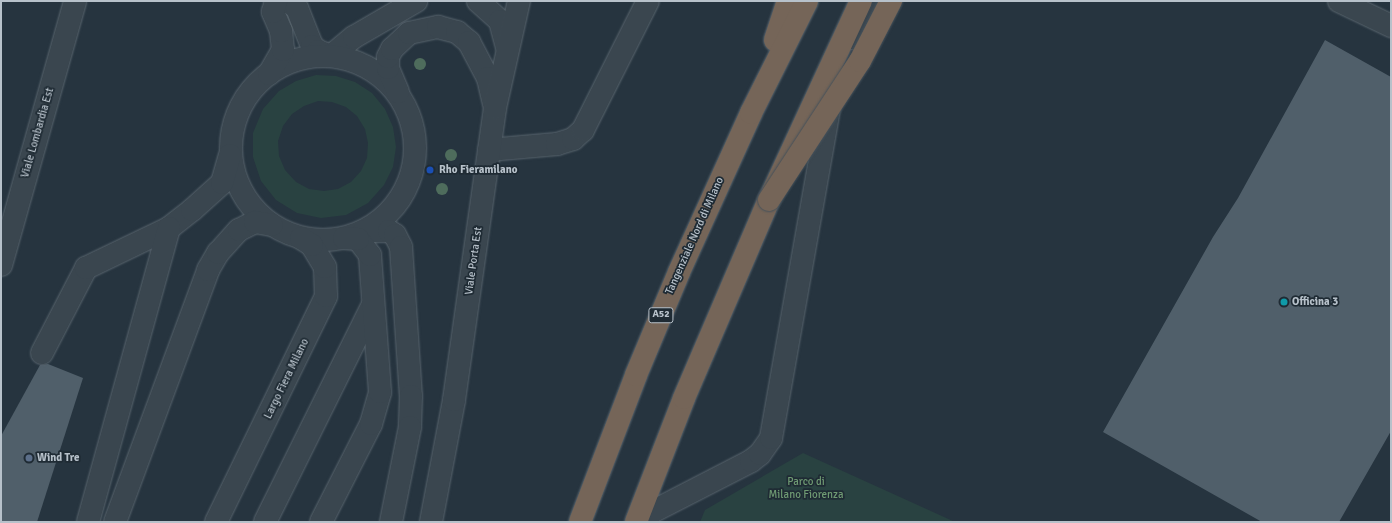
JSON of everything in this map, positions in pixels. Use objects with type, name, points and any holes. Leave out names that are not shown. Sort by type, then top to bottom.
[{"type":"highway","points":[[751,113],[788,1]]},
{"type":"highway","name":"Tangenziale Nord di Milano","points":[[580,522],[636,375],[679,272],[751,113],[807,1]]},
{"type":"highway","points":[[636,522],[684,398],[770,200],[860,1]]},
{"type":"highway","points":[[770,200],[860,61],[891,1]]},
{"type":"street","name":"Viale Lombardia Est","points":[[1,265],[75,1]]},
{"type":"street","points":[[42,353],[86,268],[169,228],[222,183],[228,171],[235,119],[248,94],[268,74],[283,50],[281,31],[273,12],[276,1]]},
{"type":"street","points":[[288,1],[298,8],[312,46],[318,52],[349,60],[367,67],[385,81],[402,101]]},
{"type":"street","points":[[268,74],[289,62],[330,56],[354,38],[415,1]]},
{"type":"street","points":[[478,1],[500,21],[507,49]]},
{"type":"street","name":"Viale Porta Est","points":[[431,522],[454,400],[495,108],[507,49],[519,1]]},
{"type":"street","points":[[489,150],[557,144],[573,139],[583,130],[648,1]]},
{"type":"street","points":[[640,522],[650,513],[750,461],[760,454],[771,438],[834,87],[844,53],[856,29],[870,9],[879,1]]},
{"type":"street","points":[[1339,1],[1391,26]]},
{"type":"street","points":[[115,522],[208,270],[218,253],[239,230],[255,222],[272,225],[301,238],[322,241],[344,238],[364,231],[389,212],[407,188],[415,158],[414,136],[402,101],[391,78],[388,57],[399,41],[409,33],[438,27],[457,32],[469,42],[488,78],[495,108]]},
{"type":"street","points":[[231,147],[234,175],[248,203],[272,225]]},
{"type":"street","points":[[88,522],[169,228]]},
{"type":"street","points":[[364,231],[389,231],[395,235],[401,247],[410,427],[391,522]]},
{"type":"street","name":"Largo Fiera Milano","points":[[216,522],[326,296],[325,267],[312,245],[301,238]]},
{"type":"street","points":[[322,522],[378,406],[379,372],[367,249],[358,240],[344,238]]},
{"type":"street","points":[[265,522],[373,304]]},
{"type":"green space","points":[[316,75],[336,76],[355,82],[372,93],[385,109],[393,127],[396,147],[393,167],[384,185],[368,203],[346,215],[321,218],[297,213],[276,200],[261,181],[253,157],[253,133],[263,109],[279,91],[296,81]],"holes":[[[318,101],[332,102],[346,107],[357,116],[365,129],[368,143],[367,158],[361,171],[351,182],[338,189],[324,191],[309,189],[296,182],[285,170],[279,156],[278,141],[283,126],[292,114],[304,106]]]},
{"type":"green space","name":"Parco di Milano Fiorenza","points":[[803,453],[955,522],[700,522],[705,510]]},
{"type":"building","name":"Officina 3","points":[[1325,40],[1391,77],[1391,431],[1339,522],[1262,522],[1103,432],[1213,237],[1238,198]]},
{"type":"building","name":"Wind Tre","points":[[48,364],[83,378],[37,522],[1,522],[1,436],[40,365]]},
{"type":"place","name":"Rho Fieramilano","points":[[430,170]]},
{"type":"place","name":"Officina 3","points":[[1284,302]]},
{"type":"place","name":"Wind Tre","points":[[29,458]]}]
